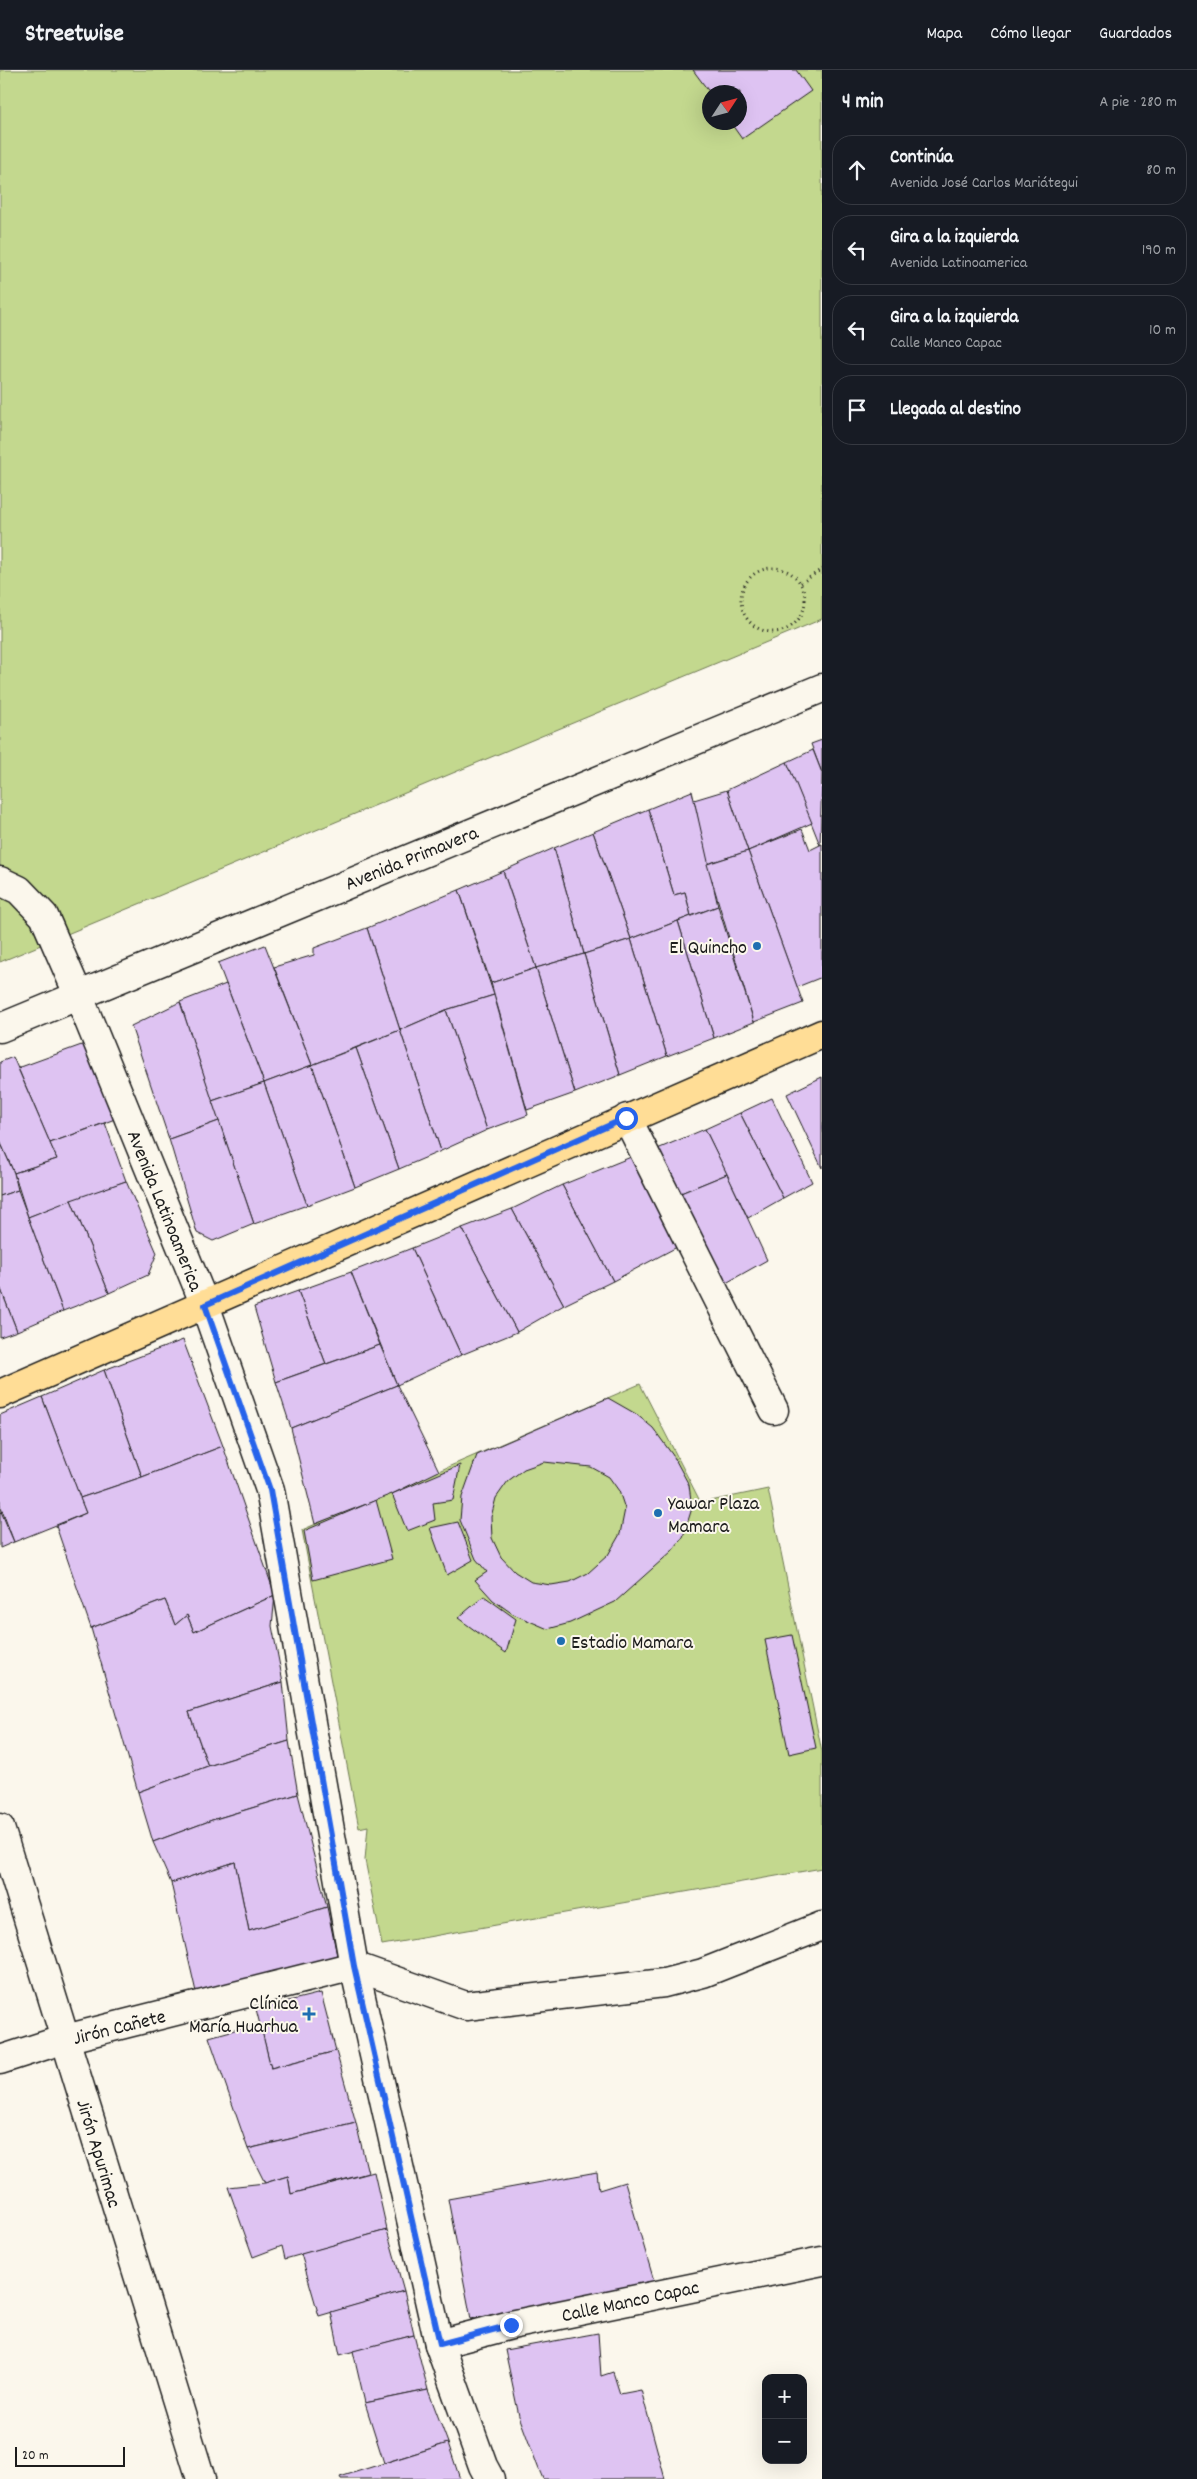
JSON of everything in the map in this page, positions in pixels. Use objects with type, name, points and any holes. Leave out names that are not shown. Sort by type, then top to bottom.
[{"type":"main road","points":[[0,1394],[626,1118],[822,1034]]},
{"type":"street","name":"Avenida Primavera","points":[[0,1028],[78,994],[822,688]]},
{"type":"street","name":"Avenida Latinoamerica","points":[[0,881],[19,890],[44,916],[78,994],[205,1305],[270,1490],[354,1966],[440,2344],[483,2466],[490,2479]]},
{"type":"street","points":[[626,1118],[774,1410]]},
{"type":"street","name":"Jirón Apurimac","points":[[0,1828],[201,2479]]},
{"type":"street","points":[[354,1966],[466,2006],[664,1983],[703,1973],[822,1926]]},
{"type":"street","name":"Jirón Cañete","points":[[0,2060],[65,2040],[354,1966]]},
{"type":"street","name":"Calle Manco Capac","points":[[440,2344],[511,2325],[822,2261]]},
{"type":"path","points":[[767,568],[780,569],[792,574],[800,583],[805,594],[805,607],[800,619],[791,628],[780,632],[767,632],[755,628],[747,618],[742,606],[742,594],[747,582],[755,573],[767,568]]},
{"type":"path","points":[[800,583],[822,569]]},
{"type":"green space","points":[[0,70],[822,70],[822,619],[0,962]]},
{"type":"green space","name":"Estadio Mamara","points":[[640,1384],[701,1503],[768,1489],[822,1752],[822,1868],[382,1945],[365,1860],[368,1826],[359,1828],[302,1530]]},
{"type":"building","points":[[693,70],[796,70],[811,91],[742,139],[736,130],[747,130],[747,85],[704,85]]},
{"type":"building","points":[[822,740],[822,773],[811,744]]},
{"type":"building","points":[[813,750],[822,773],[820,845],[787,762]]},
{"type":"building","points":[[787,762],[812,823],[748,851],[727,790]]},
{"type":"building","points":[[727,790],[748,851],[707,864],[694,800]]},
{"type":"building","points":[[692,791],[718,906],[691,916],[685,892],[674,895],[648,809]]},
{"type":"building","points":[[648,809],[674,895],[685,892],[691,916],[631,939],[593,832]]},
{"type":"building","points":[[802,829],[810,850],[822,844],[822,977],[797,987],[748,851]]},
{"type":"building","points":[[593,832],[631,939],[584,954],[554,848]]},
{"type":"building","points":[[554,848],[584,954],[536,968],[503,871]]},
{"type":"building","name":"El Quincho","points":[[748,851],[803,1003],[754,1022],[707,864]]},
{"type":"building","points":[[503,871],[536,968],[491,983],[459,890]]},
{"type":"building","points":[[459,890],[494,995],[446,1010],[400,1030],[367,928]]},
{"type":"building","name":"El Quincho","points":[[718,906],[754,1022],[714,1038],[678,921]]},
{"type":"building","points":[[678,921],[714,1038],[667,1056],[631,939]]},
{"type":"building","points":[[367,928],[400,1030],[312,1065],[274,967],[314,955],[314,948]]},
{"type":"building","points":[[631,939],[667,1056],[620,1075],[584,954]]},
{"type":"building","points":[[265,945],[312,1065],[264,1083],[218,963]]},
{"type":"building","points":[[584,954],[620,1075],[575,1093],[536,968]]},
{"type":"building","points":[[536,968],[575,1093],[527,1110],[491,983]]},
{"type":"building","points":[[226,984],[264,1083],[212,1101],[180,1002]]},
{"type":"building","points":[[494,995],[528,1115],[487,1130],[446,1010]]},
{"type":"building","points":[[180,1002],[219,1121],[169,1139],[131,1026]]},
{"type":"building","points":[[446,1010],[487,1130],[441,1151],[400,1030]]},
{"type":"building","points":[[400,1030],[441,1151],[399,1169],[356,1048]]},
{"type":"building","points":[[87,1043],[115,1119],[50,1143],[18,1068]]},
{"type":"building","points":[[356,1048],[399,1169],[355,1187],[312,1065]]},
{"type":"building","points":[[13,1057],[57,1159],[14,1173],[0,1141],[0,1062]]},
{"type":"building","points":[[312,1065],[355,1187],[307,1205],[264,1083]]},
{"type":"building","points":[[822,1077],[822,1168],[787,1094]]},
{"type":"building","points":[[264,1083],[307,1205],[254,1224],[212,1101]]},
{"type":"building","points":[[772,1098],[812,1182],[783,1198],[740,1113]]},
{"type":"building","points":[[740,1113],[783,1198],[748,1218],[705,1129]]},
{"type":"building","points":[[219,1121],[254,1224],[213,1241],[197,1233],[169,1139]]},
{"type":"building","points":[[105,1123],[126,1181],[28,1217],[14,1173],[57,1159],[50,1143]]},
{"type":"building","points":[[705,1129],[727,1174],[676,1195],[655,1150]]},
{"type":"building","points":[[0,1146],[2,1146],[14,1173],[18,1190],[0,1196]]},
{"type":"building","points":[[631,1157],[677,1247],[613,1281],[562,1185]]},
{"type":"building","points":[[727,1174],[767,1260],[719,1287],[676,1195]]},
{"type":"building","points":[[126,1181],[157,1253],[148,1275],[109,1293],[71,1200]]},
{"type":"building","points":[[562,1185],[613,1281],[564,1305],[512,1209]]},
{"type":"building","points":[[18,1190],[63,1311],[17,1331],[0,1287],[0,1196]]},
{"type":"building","points":[[71,1200],[109,1293],[63,1311],[28,1217]]},
{"type":"building","points":[[512,1209],[564,1305],[517,1332],[462,1228]]},
{"type":"building","points":[[462,1228],[517,1332],[461,1355],[412,1248]]},
{"type":"building","points":[[412,1248],[461,1355],[397,1385],[351,1272]]},
{"type":"building","points":[[351,1272],[380,1345],[326,1364],[298,1291]]},
{"type":"building","points":[[0,1287],[17,1331],[0,1337]]},
{"type":"building","points":[[298,1291],[326,1364],[276,1382],[254,1307]]},
{"type":"building","points":[[183,1340],[223,1446],[142,1477],[104,1370]]},
{"type":"building","points":[[380,1345],[397,1385],[291,1428],[276,1382]]},
{"type":"building","points":[[104,1370],[142,1477],[80,1498],[42,1397]]},
{"type":"building","points":[[397,1385],[439,1471],[392,1494],[315,1524],[291,1428]]},
{"type":"building","points":[[42,1397],[86,1513],[14,1542],[0,1505],[0,1415]]},
{"type":"building","name":"Yawar Plaza Mamara","points":[[608,1398],[636,1414],[653,1428],[674,1457],[689,1485],[692,1508],[683,1537],[672,1551],[615,1602],[570,1623],[548,1629],[513,1614],[493,1600],[475,1580],[487,1572],[476,1559],[460,1520],[462,1497],[477,1455]],"holes":[[[544,1462],[591,1467],[609,1477],[619,1491],[625,1509],[620,1534],[608,1555],[588,1573],[570,1582],[551,1585],[531,1582],[515,1572],[501,1557],[492,1538],[491,1517],[496,1498],[508,1481],[524,1469]]]},
{"type":"building","points":[[223,1446],[275,1595],[194,1632],[187,1615],[175,1625],[165,1600],[91,1628],[56,1526],[86,1513],[80,1498]]},
{"type":"building","points":[[460,1465],[453,1500],[433,1503],[435,1520],[407,1531],[392,1494]]},
{"type":"building","points":[[376,1500],[392,1559],[313,1580],[304,1531]]},
{"type":"building","points":[[0,1509],[14,1542],[0,1548]]},
{"type":"building","points":[[458,1522],[473,1560],[447,1575],[430,1528]]},
{"type":"building","points":[[275,1595],[272,1626],[283,1682],[189,1712],[208,1766],[138,1792],[91,1628],[165,1600],[175,1625],[187,1615],[194,1632]]},
{"type":"building","points":[[484,1596],[516,1619],[506,1653],[458,1618]]},
{"type":"building","points":[[792,1635],[816,1748],[789,1754],[765,1640]]},
{"type":"building","points":[[283,1682],[289,1741],[208,1766],[189,1712]]},
{"type":"building","points":[[289,1741],[298,1794],[212,1820],[153,1842],[138,1792],[208,1766]]},
{"type":"building","points":[[298,1794],[327,1907],[249,1931],[235,1862],[171,1883],[153,1842],[212,1820]]},
{"type":"building","points":[[235,1862],[249,1931],[327,1907],[338,1960],[196,1992],[171,1883]]},
{"type":"building","points":[[321,1993],[336,2051],[271,2068],[256,2009]]},
{"type":"building","points":[[260,2023],[271,2068],[336,2051],[356,2123],[248,2149],[209,2037]]},
{"type":"building","points":[[356,2123],[368,2173],[291,2194],[288,2176],[265,2183],[248,2149]]},
{"type":"building","points":[[374,2172],[387,2230],[285,2259],[282,2246],[253,2257],[228,2187],[265,2183],[288,2176],[291,2194]]},
{"type":"building","points":[[597,2172],[599,2190],[625,2182],[654,2281],[471,2319],[448,2199]]},
{"type":"building","points":[[387,2230],[404,2291],[319,2316],[301,2254]]},
{"type":"building","points":[[404,2291],[414,2335],[340,2355],[331,2312]]},
{"type":"building","points":[[598,2333],[601,2376],[613,2372],[620,2394],[641,2390],[665,2479],[543,2479],[519,2416],[505,2350]]},
{"type":"building","points":[[414,2335],[428,2390],[365,2403],[353,2351]]},
{"type":"building","points":[[428,2390],[448,2443],[384,2463],[365,2403]]},
{"type":"building","points":[[448,2443],[460,2479],[341,2479],[340,2477]]},
{"type":"place","name":"El Quincho","points":[[757,946]]},
{"type":"place","name":"Yawar Plaza Mamara","points":[[658,1513]]},
{"type":"place","name":"Estadio Mamara","points":[[561,1641]]},
{"type":"place","name":"Clínica María Huarhua","points":[[309,2014]]},
{"type":"route","points":[[511,2325],[440,2344],[354,1966],[270,1490],[205,1305],[626,1118]]}]
